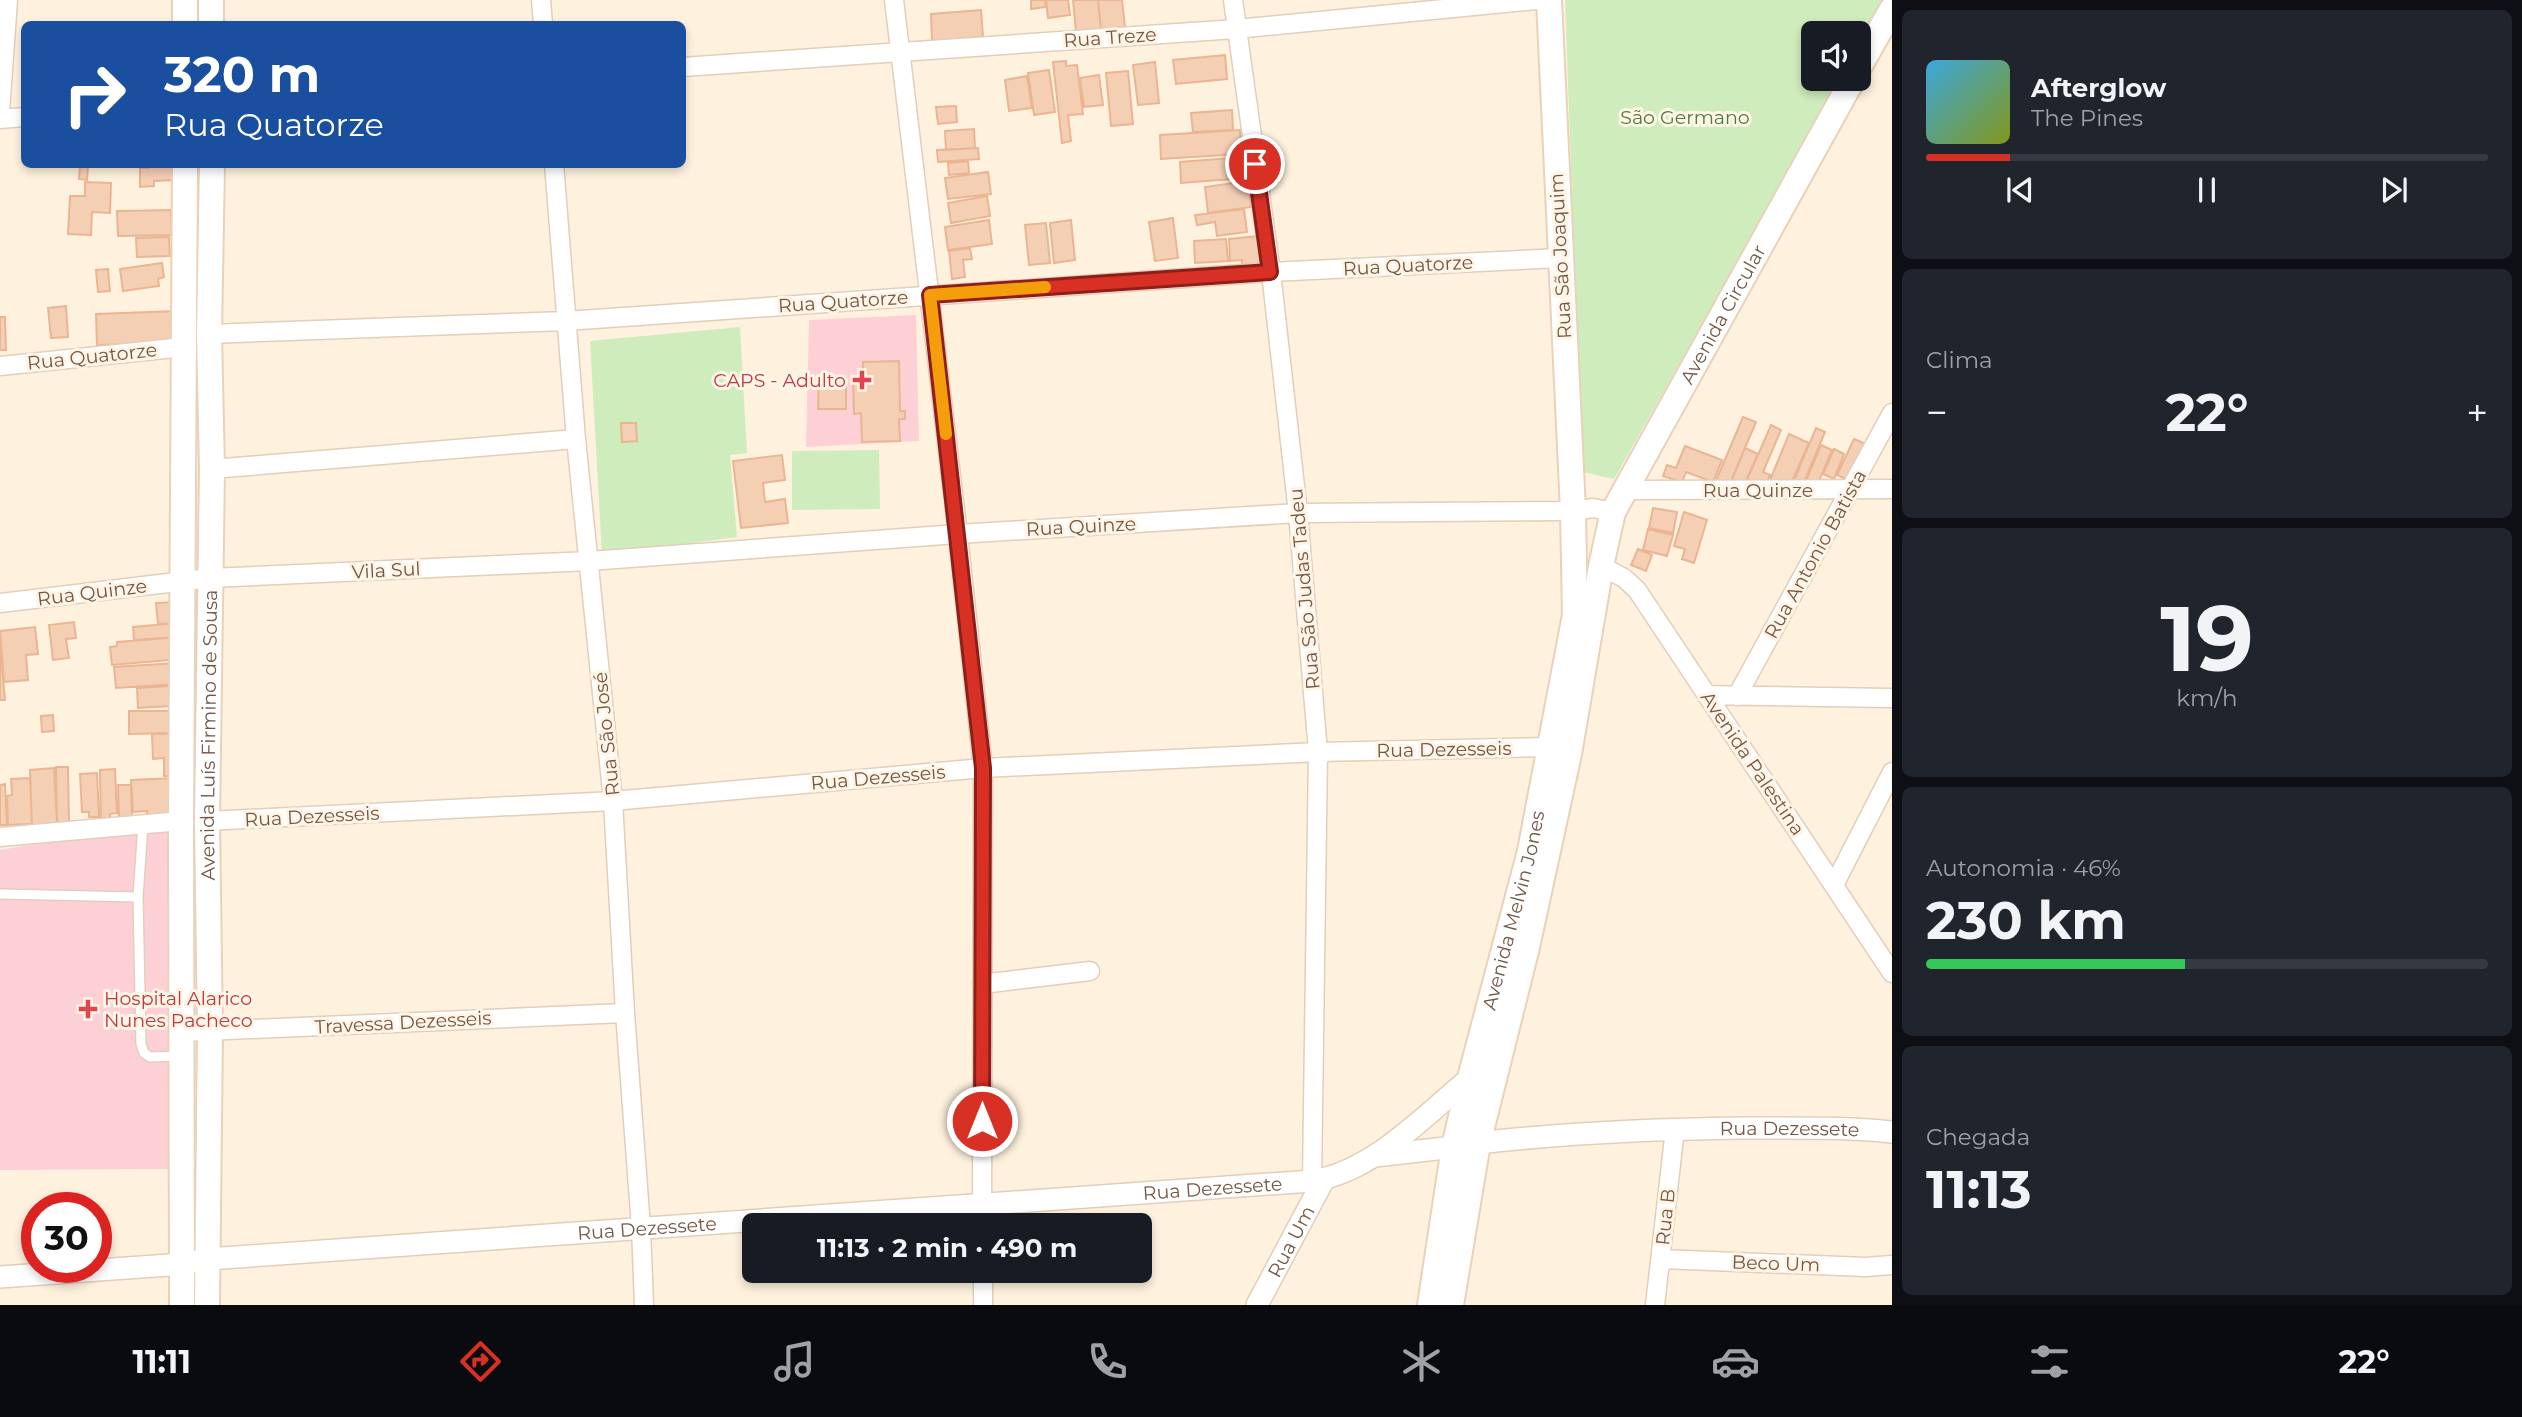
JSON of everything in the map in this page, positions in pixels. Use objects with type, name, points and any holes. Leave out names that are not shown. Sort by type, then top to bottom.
[{"type":"main road","points":[[185,0],[186,21]]},
{"type":"main road","points":[[211,0],[211,21]]},
{"type":"main road","name":"Rua São Joaquim","points":[[1549,0],[1573,511]]},
{"type":"main road","points":[[1871,46],[1892,9]]},
{"type":"main road","name":"Avenida Circular","points":[[1613,512],[1846,91]]},
{"type":"main road","name":"Avenida Luís Firmino de Sousa","points":[[182,1305],[181,821],[185,168]]},
{"type":"main road","name":"Avenida Luís Firmino de Sousa","points":[[207,1305],[211,1031],[207,821],[212,469],[209,334],[212,168]]},
{"type":"main road","points":[[185,204],[212,202]]},
{"type":"main road","name":"Avenida Melvin Jones","points":[[1451,1305],[1470,1078],[1530,851],[1575,615],[1573,511]]},
{"type":"main road","name":"Avenida Melvin Jones","points":[[1430,1305],[1466,1145],[1527,947],[1569,754],[1601,566],[1613,512]]},
{"type":"street","points":[[0,112],[8,0]]},
{"type":"street","points":[[541,0],[543,21]]},
{"type":"street","points":[[894,0],[958,534],[983,768],[982,1213]]},
{"type":"street","name":"Rua São Judas Tadeu","points":[[1233,0],[1270,272],[1298,513],[1318,752],[1318,1180]]},
{"type":"street","name":"Rua Treze","points":[[686,67],[1236,29],[1537,0]]},
{"type":"street","points":[[0,119],[21,117]]},
{"type":"street","name":"Rua São José","points":[[554,168],[576,439],[613,801],[641,1227],[643,1305]]},
{"type":"street","name":"Rua Quatorze","points":[[209,334],[566,321],[1270,272],[1560,258]]},
{"type":"street","name":"Rua Quatorze","points":[[0,366],[184,347]]},
{"type":"street","name":"Rua Antonio Batista","points":[[1737,696],[1892,413]]},
{"type":"street","points":[[212,469],[576,439]]},
{"type":"street","name":"Rua Quinze","points":[[1624,490],[1892,489]]},
{"type":"street","points":[[1573,511],[1593,508],[1613,512]]},
{"type":"street","name":"Rua Quinze","points":[[589,561],[1298,513],[1573,511]]},
{"type":"street","name":"Vila Sul","points":[[184,581],[589,561]]},
{"type":"street","name":"Avenida Palestina","points":[[1601,566],[1624,578],[1637,590],[1892,973]]},
{"type":"street","name":"Rua Quinze","points":[[0,603],[184,581]]},
{"type":"street","points":[[1707,695],[1892,698]]},
{"type":"street","name":"Rua Dezesseis","points":[[207,821],[613,801],[983,768],[1318,752],[1550,747]]},
{"type":"street","points":[[1834,885],[1892,772]]},
{"type":"street","points":[[0,837],[181,821]]},
{"type":"street","points":[[982,984],[1090,971]]},
{"type":"street","name":"Travessa Dezesseis","points":[[182,1044],[211,1031],[625,1013]]},
{"type":"street","name":"Rua Dezessete","points":[[1375,1156],[1470,1078]]},
{"type":"street","name":"Rua Dezessete","points":[[0,1276],[641,1227],[1318,1180],[1375,1156],[1528,1137],[1675,1129],[1849,1128],[1892,1132]]},
{"type":"street","name":"Rua B","points":[[1656,1305],[1675,1129]]},
{"type":"street","name":"Rua Um","points":[[1257,1305],[1318,1180]]},
{"type":"street","name":"Beco Um","points":[[1661,1259],[1866,1267],[1892,1265]]},
{"type":"street","points":[[983,1283],[983,1305]]},
{"type":"lane","points":[[143,825],[138,897],[141,1044],[150,1057],[182,1044]]},
{"type":"lane","points":[[0,894],[138,897]]},
{"type":"shaded area","name":"CAPS - Adulto","points":[[916,315],[919,441],[806,447],[809,320]]},
{"type":"shaded area","name":"Hospital Alarico Nunes Pacheco","points":[[179,822],[174,1169],[0,1170],[0,850],[143,825]]},
{"type":"green space","name":"São Germano","points":[[1565,0],[1886,0],[1871,27],[1871,21],[1801,21],[1801,91],[1834,91],[1614,479],[1582,472]]},
{"type":"green space","points":[[740,327],[747,453],[730,455],[737,537],[602,555],[590,341]]},
{"type":"green space","points":[[879,450],[880,509],[792,510],[792,451]]},
{"type":"building","points":[[1031,0],[1045,0],[1046,7],[1031,9]]},
{"type":"building","points":[[1046,0],[1068,0],[1070,15],[1048,18]]},
{"type":"building","points":[[1073,0],[1098,0],[1101,29],[1076,32]]},
{"type":"building","points":[[1098,0],[1122,0],[1125,27],[1101,29]]},
{"type":"building","points":[[981,10],[983,37],[932,41],[931,14]]},
{"type":"building","points":[[1225,55],[1227,79],[1176,84],[1173,60]]},
{"type":"building","points":[[1066,61],[1066,66],[1077,65],[1083,114],[1068,115],[1071,141],[1062,143],[1053,62]]},
{"type":"building","points":[[1155,62],[1159,103],[1138,105],[1133,65]]},
{"type":"building","points":[[1049,70],[1055,112],[1034,115],[1028,73]]},
{"type":"building","points":[[1128,71],[1133,124],[1111,126],[1106,73]]},
{"type":"building","points":[[1099,75],[1103,105],[1084,107],[1080,78]]},
{"type":"building","points":[[1027,76],[1032,108],[1009,111],[1005,80]]},
{"type":"building","points":[[956,106],[957,122],[938,124],[936,107]]},
{"type":"building","points":[[1232,110],[1233,130],[1193,132],[1191,113]]},
{"type":"building","points":[[974,129],[975,148],[946,150],[945,131]]},
{"type":"building","points":[[1240,130],[1241,154],[1161,159],[1160,135]]},
{"type":"building","points":[[978,148],[979,159],[938,162],[937,150]]},
{"type":"building","points":[[1245,157],[1246,170],[1234,172],[1233,158]]},
{"type":"building","points":[[1230,158],[1232,179],[1181,183],[1180,162]]},
{"type":"building","points":[[968,161],[969,173],[949,175],[948,163]]},
{"type":"building","points":[[80,168],[88,168],[87,180],[79,179]]},
{"type":"building","points":[[140,168],[175,168],[176,180],[154,181],[154,186],[140,187]]},
{"type":"building","points":[[988,172],[991,194],[948,199],[945,178]]},
{"type":"building","points":[[1248,181],[1251,207],[1208,213],[1205,187]]},
{"type":"building","points":[[85,182],[111,183],[110,213],[92,212],[91,235],[68,234],[70,196],[85,196]]},
{"type":"building","points":[[987,196],[990,216],[951,223],[948,203]]},
{"type":"building","points":[[1244,209],[1247,232],[1217,236],[1215,222],[1197,225],[1195,215]]},
{"type":"building","points":[[171,210],[172,235],[118,236],[117,211]]},
{"type":"building","points":[[1173,218],[1178,258],[1155,261],[1149,222]]},
{"type":"building","points":[[989,220],[992,244],[948,250],[945,227]]},
{"type":"building","points":[[1071,220],[1075,260],[1054,263],[1050,223]]},
{"type":"building","points":[[1046,223],[1050,263],[1029,265],[1025,225]]},
{"type":"building","points":[[1258,236],[1260,265],[1242,267],[1242,260],[1230,261],[1229,239]]},
{"type":"building","points":[[169,237],[170,256],[137,257],[136,238]]},
{"type":"building","points":[[1226,239],[1228,261],[1195,263],[1194,241]]},
{"type":"building","points":[[970,248],[972,259],[963,260],[965,277],[952,279],[949,251]]},
{"type":"building","points":[[162,263],[164,277],[158,279],[159,286],[123,291],[120,269]]},
{"type":"building","points":[[108,269],[110,291],[98,292],[96,270]]},
{"type":"building","points":[[66,306],[68,337],[51,338],[48,308]]},
{"type":"building","points":[[177,311],[178,340],[164,343],[97,345],[96,314]]},
{"type":"building","points":[[0,317],[5,317],[6,350],[0,350]]},
{"type":"building","points":[[899,361],[900,411],[905,411],[905,419],[899,419],[900,441],[862,442],[861,413],[854,414],[853,382],[863,381],[863,362]]},
{"type":"building","points":[[819,378],[846,378],[846,409],[818,409]]},
{"type":"building","points":[[1743,417],[1756,422],[1728,488],[1715,483]]},
{"type":"building","points":[[621,423],[636,423],[637,441],[622,442]]},
{"type":"building","points":[[1771,425],[1781,430],[1763,472],[1770,475],[1765,487],[1747,480]]},
{"type":"building","points":[[1816,428],[1825,432],[1801,489],[1792,485]]},
{"type":"building","points":[[1789,434],[1809,443],[1790,486],[1768,485]]},
{"type":"building","points":[[1854,439],[1866,444],[1850,481],[1837,475]]},
{"type":"building","points":[[1821,445],[1832,450],[1816,488],[1805,483]]},
{"type":"building","points":[[1685,446],[1722,460],[1713,482],[1686,472],[1682,482],[1663,476],[1667,465],[1676,468]]},
{"type":"building","points":[[1745,448],[1758,454],[1744,485],[1732,480]]},
{"type":"building","points":[[1834,449],[1844,454],[1834,479],[1823,474]]},
{"type":"building","points":[[782,455],[785,480],[763,483],[765,502],[785,499],[788,523],[741,528],[733,461]]},
{"type":"building","points":[[1653,508],[1677,512],[1673,533],[1649,528]]},
{"type":"building","points":[[1684,512],[1707,520],[1694,563],[1682,559],[1685,549],[1674,546]]},
{"type":"building","points":[[1648,529],[1673,535],[1667,556],[1643,550]]},
{"type":"building","points":[[1638,549],[1652,555],[1646,571],[1631,565]]},
{"type":"building","points":[[175,602],[177,623],[158,624],[156,603]]},
{"type":"building","points":[[74,622],[76,638],[66,639],[69,658],[53,660],[49,625]]},
{"type":"building","points":[[178,623],[179,637],[134,640],[133,627]]},
{"type":"building","points":[[35,627],[38,654],[26,655],[28,680],[4,682],[0,631]]},
{"type":"building","points":[[179,637],[180,659],[112,665],[110,647],[117,646],[117,642]]},
{"type":"building","points":[[0,645],[5,700],[0,700]]},
{"type":"building","points":[[177,663],[179,684],[116,688],[114,667]]},
{"type":"building","points":[[170,686],[171,706],[138,708],[137,688]]},
{"type":"building","points":[[129,711],[173,711],[173,733],[129,734]]},
{"type":"building","points":[[53,715],[54,731],[42,732],[41,716]]},
{"type":"building","points":[[152,734],[172,734],[176,776],[164,776],[164,758],[153,759]]},
{"type":"building","points":[[56,767],[68,767],[69,823],[57,823]]},
{"type":"building","points":[[54,768],[57,823],[32,827],[30,770]]},
{"type":"building","points":[[115,769],[117,813],[110,814],[110,826],[101,826],[100,770]]},
{"type":"building","points":[[97,773],[99,817],[89,817],[89,812],[82,812],[80,774]]},
{"type":"building","points":[[30,778],[32,824],[8,825],[7,796],[12,795],[11,779]]},
{"type":"building","points":[[175,778],[177,819],[147,820],[147,811],[133,812],[131,780]]},
{"type":"building","points":[[5,784],[7,825],[0,825],[0,785]]},
{"type":"building","points":[[118,785],[131,785],[132,818],[119,819]]},
{"type":"slow traffic","points":[[946,434],[930,295],[1045,287]]},
{"type":"place","name":"CAPS - Adulto","points":[[862,380]]},
{"type":"place","name":"Hospital Alarico Nunes Pacheco","points":[[88,1009]]},
{"type":"route","points":[[982,1121],[983,768],[930,295],[1270,272],[1255,164]]}]
